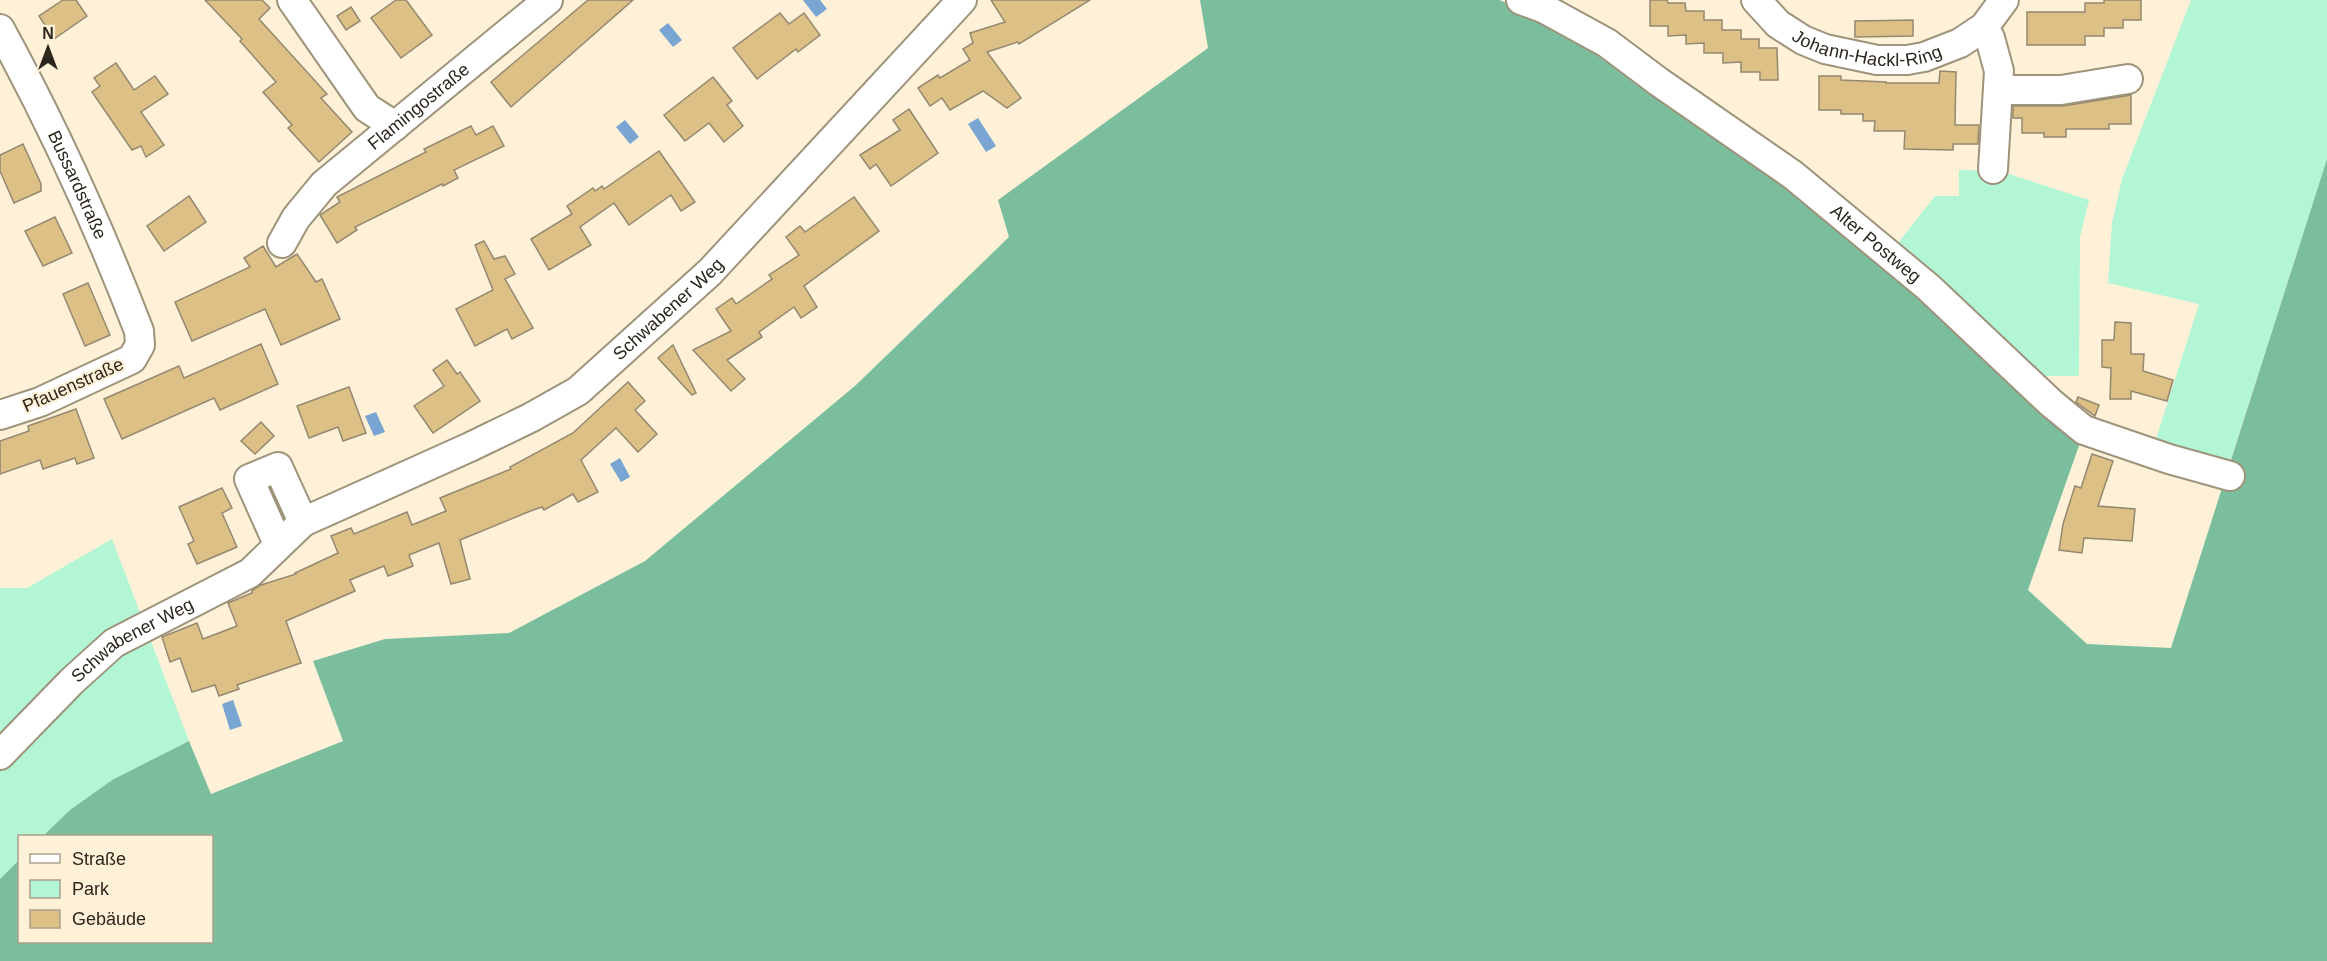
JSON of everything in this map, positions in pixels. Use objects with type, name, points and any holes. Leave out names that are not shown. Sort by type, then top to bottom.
[{"type":"street","points":[[292,0],[367,108],[395,126]]},
{"type":"street","name":"Flamingostraße","points":[[282,243],[296,218],[324,184],[548,0]]},
{"type":"street","name":"Schwabener Weg","points":[[0,755],[72,681],[114,643],[250,573],[303,522],[470,447],[578,391],[710,272],[962,0]]},
{"type":"street","name":"Alter Postweg","points":[[1521,0],[1543,8],[1607,43],[1793,175],[1928,287],[2051,403],[2084,430],[2169,459],[2230,476]]},
{"type":"street","name":"Johann-Hackl-Ring","points":[[1756,0],[1778,24],[1803,40],[1847,56],[1877,60],[1906,60],[1924,57],[1960,43],[1984,27],[2004,0]]},
{"type":"street","points":[[1984,27],[1997,58],[1999,71],[1993,169]]},
{"type":"street","name":"Bussardstraße","points":[[0,29],[52,129],[94,221],[139,331],[140,345]]},
{"type":"street","points":[[1998,90],[2061,90],[2128,79]]},
{"type":"street","name":"Pfauenstraße","points":[[0,415],[40,402],[115,368],[132,359],[140,345]]},
{"type":"street","points":[[278,544],[249,479],[278,467],[303,522]]},
{"type":"green space","points":[[1200,0],[1499,0],[1541,16],[1632,71],[1798,191],[2080,443],[2028,590],[2087,644],[2171,648],[2327,159],[2327,961],[0,961],[0,879],[18,861],[18,943],[213,943],[213,835],[44,835],[70,810],[112,780],[189,741],[211,794],[343,741],[313,661],[385,639],[509,633],[645,561],[856,385],[1009,237],[998,200],[1208,48]]},
{"type":"green space","points":[[2191,0],[2327,0],[2327,159],[2228,468],[2153,448],[2199,304],[2108,283],[2112,223],[2122,179]]},
{"type":"green space","points":[[1959,170],[2000,171],[2089,200],[2080,237],[2079,376],[2037,376],[1894,248],[1935,196],[1959,196]]},
{"type":"green space","points":[[112,539],[189,741],[112,780],[70,810],[44,835],[18,835],[18,861],[0,879],[0,588],[27,588]]},
{"type":"water","points":[[803,0],[820,0],[827,9],[816,17]]},
{"type":"water","points":[[668,23],[682,40],[673,47],[659,30]]},
{"type":"water","points":[[978,118],[996,146],[986,152],[968,124]]},
{"type":"water","points":[[625,120],[639,137],[630,144],[616,127]]},
{"type":"water","points":[[376,412],[385,432],[374,436],[365,416]]},
{"type":"water","points":[[620,458],[630,477],[621,482],[610,464]]},
{"type":"water","points":[[233,700],[242,726],[230,730],[222,704]]},
{"type":"building","points":[[63,0],[76,0],[87,16],[54,39],[39,16]]},
{"type":"building","points":[[205,0],[262,0],[270,8],[259,19],[327,94],[321,98],[352,132],[319,162],[288,128],[292,125],[263,92],[276,82],[240,41],[242,39]]},
{"type":"building","points":[[396,0],[406,0],[432,35],[401,58],[371,18]]},
{"type":"building","points":[[588,0],[633,0],[511,107],[491,82]]},
{"type":"building","points":[[991,0],[1090,0],[1019,44],[1018,42],[987,52],[1021,98],[1007,108],[983,91],[950,110],[942,98],[930,106],[918,88],[938,75],[940,78],[970,60],[963,49],[973,43],[970,33],[1005,22]]},
{"type":"building","points":[[1650,0],[1685,3],[1686,11],[1704,11],[1704,20],[1722,20],[1722,30],[1741,30],[1741,39],[1759,39],[1759,48],[1777,48],[1778,80],[1760,80],[1760,72],[1741,72],[1741,62],[1723,63],[1723,53],[1704,53],[1704,43],[1686,44],[1686,35],[1668,36],[1668,26],[1650,26]]},
{"type":"building","points":[[2104,0],[2141,0],[2141,20],[2123,20],[2123,28],[2104,28],[2104,36],[2085,36],[2085,45],[2027,45],[2027,12],[2085,12],[2085,3],[2104,3]]},
{"type":"building","points":[[351,7],[360,21],[346,30],[337,16]]},
{"type":"building","points":[[780,13],[789,24],[804,13],[820,35],[798,52],[796,49],[757,79],[733,48]]},
{"type":"building","points":[[1913,20],[1913,36],[1855,37],[1855,21]]},
{"type":"building","points":[[116,63],[134,90],[155,76],[168,94],[141,112],[164,145],[146,157],[141,146],[132,150],[92,92],[100,86],[94,78]]},
{"type":"building","points":[[1940,71],[1956,72],[1955,125],[1979,125],[1978,144],[1953,144],[1953,150],[1904,149],[1905,131],[1874,131],[1875,121],[1863,121],[1863,114],[1841,114],[1841,110],[1819,110],[1819,76],[1841,76],[1841,80],[1886,83],[1939,83]]},
{"type":"building","points":[[713,77],[732,101],[727,105],[743,126],[724,142],[709,123],[685,141],[664,115]]},
{"type":"building","points":[[2131,95],[2131,124],[2109,124],[2109,129],[2066,129],[2066,137],[2044,137],[2044,133],[2022,133],[2022,118],[2013,118],[2013,106],[2063,106]]},
{"type":"building","points":[[909,109],[938,153],[891,186],[876,164],[870,169],[860,155],[900,130],[893,120]]},
{"type":"building","points":[[471,126],[476,135],[493,126],[504,146],[454,170],[458,178],[355,227],[357,230],[337,243],[320,215],[340,202],[337,197],[426,152],[424,149]]},
{"type":"building","points":[[23,144],[41,184],[41,191],[14,203],[0,171],[0,155]]},
{"type":"building","points":[[659,151],[695,202],[681,211],[671,195],[629,225],[614,203],[580,227],[591,245],[549,270],[531,239],[572,214],[567,206],[593,188],[595,191],[602,186],[604,189]]},
{"type":"building","points":[[189,196],[206,222],[164,251],[147,226]]},
{"type":"building","points":[[854,197],[879,231],[804,286],[817,307],[801,318],[794,307],[759,332],[762,337],[727,360],[745,379],[731,391],[693,350],[731,331],[716,309],[732,298],[736,304],[772,279],[769,275],[799,255],[786,237],[800,226],[805,232]]},
{"type":"building","points":[[55,217],[72,253],[43,266],[25,231]]},
{"type":"building","points":[[484,241],[494,259],[505,256],[515,274],[505,279],[533,328],[512,339],[507,329],[475,346],[456,309],[493,290],[475,245]]},
{"type":"building","points":[[263,246],[276,267],[297,254],[316,282],[322,279],[340,319],[281,345],[265,309],[192,341],[175,302],[250,267],[244,258]]},
{"type":"building","points":[[88,283],[110,335],[85,346],[63,294]]},
{"type":"building","points":[[2115,322],[2131,323],[2131,354],[2144,354],[2143,371],[2173,380],[2167,401],[2131,391],[2131,399],[2110,399],[2111,368],[2102,367],[2102,340],[2114,340]]},
{"type":"building","points":[[261,344],[278,384],[220,410],[214,398],[122,439],[104,399],[179,366],[184,378]]},
{"type":"building","points":[[673,345],[696,393],[692,395],[658,358]]},
{"type":"building","points":[[447,360],[457,374],[460,372],[480,401],[433,433],[414,406],[444,386],[433,370]]},
{"type":"building","points":[[628,382],[645,401],[635,410],[657,434],[638,452],[616,428],[581,460],[598,492],[578,502],[573,494],[544,510],[542,507],[533,510],[460,540],[470,579],[451,584],[439,543],[409,555],[413,566],[388,576],[384,566],[350,580],[355,591],[286,621],[301,663],[237,685],[239,689],[219,696],[215,685],[192,692],[180,658],[170,662],[162,637],[197,623],[203,639],[237,626],[228,603],[252,593],[261,585],[296,574],[338,553],[331,536],[351,528],[354,534],[407,512],[412,525],[446,511],[440,498],[511,469],[510,467],[573,433]]},
{"type":"building","points":[[349,387],[366,433],[343,441],[338,427],[309,438],[297,406]]},
{"type":"building","points":[[2078,397],[2099,405],[2095,416],[2076,402]]},
{"type":"building","points":[[76,409],[94,458],[77,464],[75,458],[43,469],[40,460],[0,474],[0,441],[29,431],[28,426]]},
{"type":"building","points":[[261,422],[274,436],[255,454],[241,441]]},
{"type":"building","points":[[2092,454],[2113,461],[2098,506],[2135,509],[2132,541],[2084,538],[2082,553],[2059,550],[2063,524],[2075,486],[2081,488]]},
{"type":"building","points":[[222,488],[232,508],[222,513],[237,547],[197,564],[188,544],[194,541],[179,507]]}]
